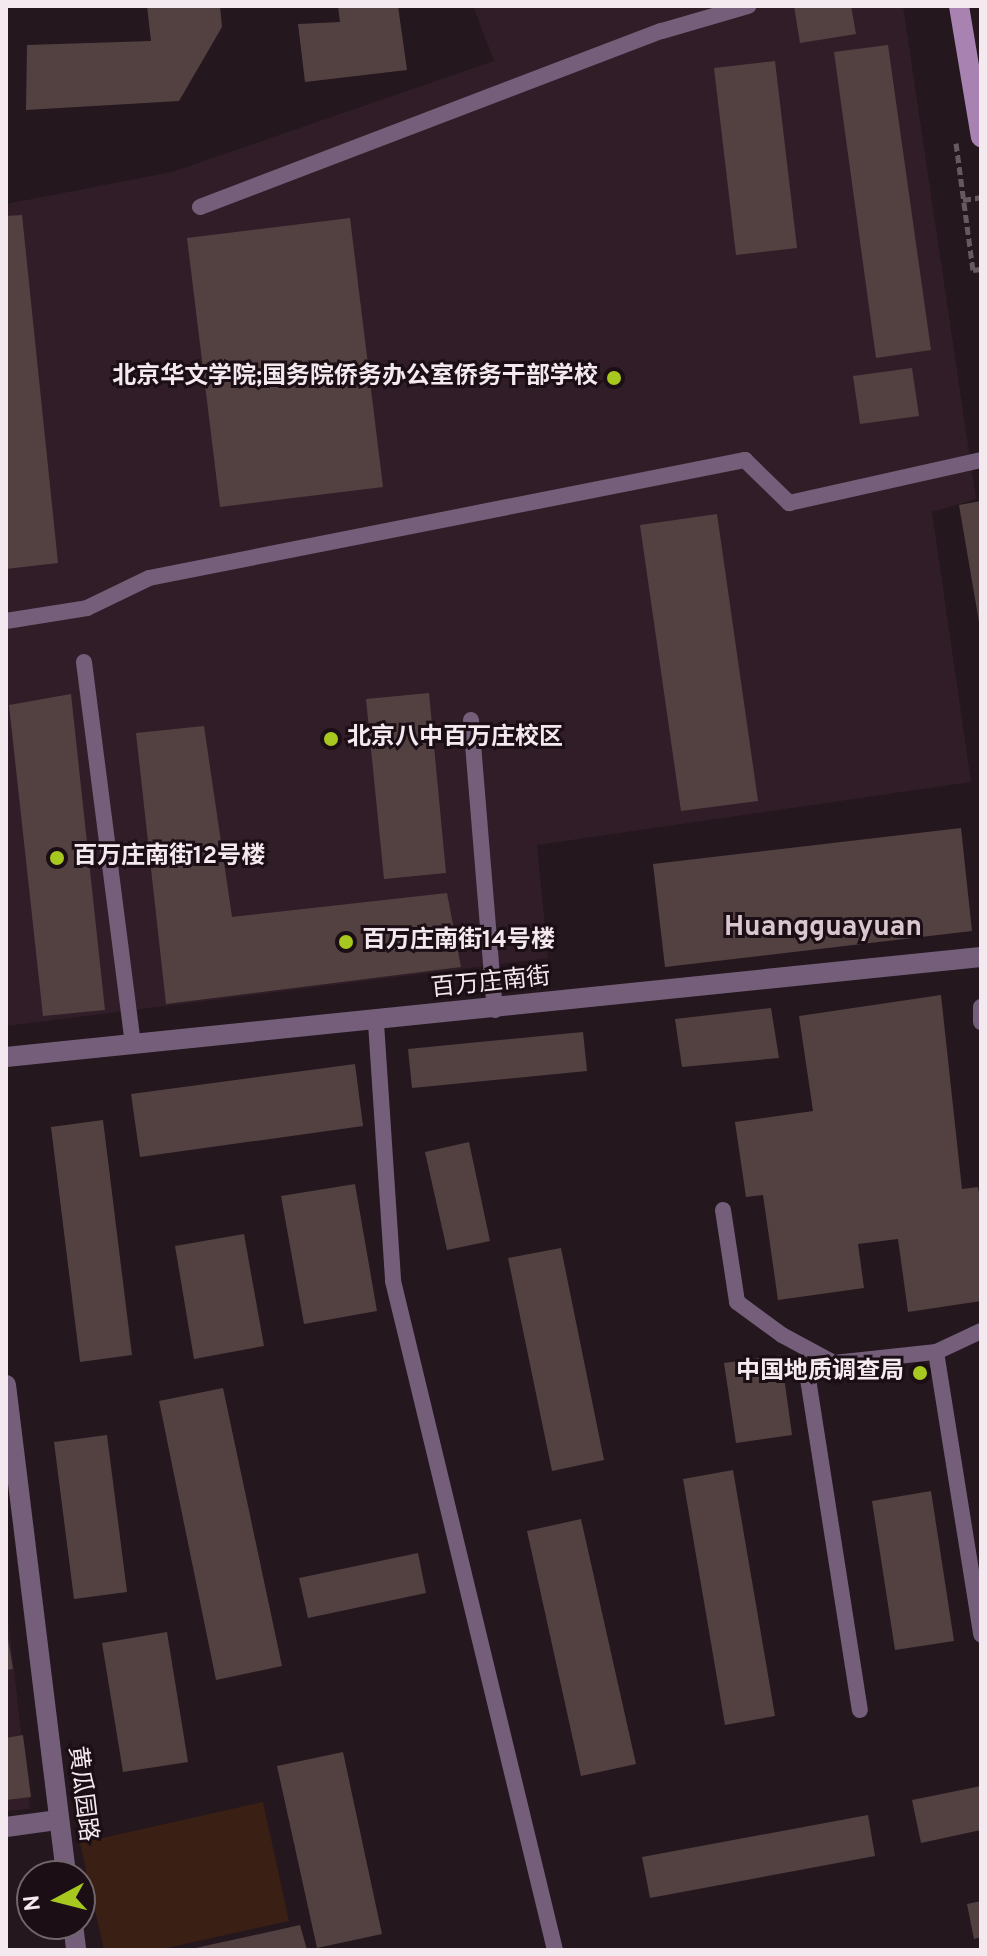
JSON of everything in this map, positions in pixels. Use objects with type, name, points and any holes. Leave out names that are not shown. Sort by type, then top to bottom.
[{"type":"street","points":[[959,6],[981,137]]},
{"type":"street","name":"百万庄南街","points":[[6,1057],[376,1023],[981,957]]},
{"type":"street","name":"黄瓜园路","points":[[6,1385],[63,1860]]},
{"type":"street","points":[[6,1827],[57,1820]]},
{"type":"lane","points":[[200,207],[662,31],[748,6]]},
{"type":"lane","points":[[6,621],[87,608],[149,578],[745,460],[789,503],[981,460]]},
{"type":"lane","points":[[84,662],[133,1045]]},
{"type":"lane","points":[[471,720],[495,1010]]},
{"type":"lane","points":[[981,1007],[981,1022]]},
{"type":"lane","points":[[376,1023],[393,1281],[555,1950]]},
{"type":"lane","points":[[723,1210],[737,1302],[834,1363]]},
{"type":"lane","points":[[860,1710],[808,1379],[834,1363],[936,1352],[981,1331]]},
{"type":"lane","points":[[936,1352],[981,1634]]},
{"type":"path","points":[[954,132],[973,270],[981,269]]},
{"type":"path","points":[[963,200],[981,197]]},
{"type":"shaded area","points":[[473,6],[903,6],[976,499],[932,512],[971,782],[537,845],[548,958],[6,1026],[6,204],[172,172],[494,61]]},
{"type":"shaded area","points":[[6,1600],[30,1809],[6,1811]]},
{"type":"shaded area","points":[[263,1802],[289,1921],[158,1950],[104,1950],[96,1914],[96,1860],[84,1860],[80,1843]]},
{"type":"building","points":[[147,6],[220,6],[222,27],[179,101],[26,110],[27,45],[151,41]]},
{"type":"building","points":[[338,6],[398,6],[407,70],[305,82],[298,24],[340,22]]},
{"type":"building","points":[[794,6],[851,6],[856,34],[800,43]]},
{"type":"building","points":[[888,45],[931,350],[876,358],[834,52]]},
{"type":"building","points":[[775,61],[797,248],[736,255],[714,68]]},
{"type":"building","points":[[22,215],[58,563],[6,569],[6,216]]},
{"type":"building","points":[[350,218],[383,487],[220,507],[187,238]]},
{"type":"building","points":[[912,368],[919,416],[860,424],[853,376]]},
{"type":"building","points":[[981,501],[981,622],[979,622],[959,505]]},
{"type":"building","points":[[717,514],[758,801],[681,811],[640,525]]},
{"type":"building","points":[[429,693],[446,873],[384,879],[366,699]]},
{"type":"building","name":"百万庄南街12号楼","points":[[71,694],[105,1010],[43,1016],[9,705]]},
{"type":"building","points":[[204,726],[232,917],[447,893],[461,967],[166,1004],[136,733]]},
{"type":"building","points":[[961,828],[972,931],[665,967],[653,864]]},
{"type":"building","points":[[941,995],[962,1189],[978,1187],[981,1208],[981,1301],[908,1312],[898,1239],[858,1244],[864,1288],[778,1300],[763,1195],[746,1197],[735,1122],[813,1111],[799,1016]]},
{"type":"building","points":[[771,1008],[779,1058],[682,1067],[675,1019]]},
{"type":"building","points":[[583,1032],[587,1071],[412,1088],[408,1049]]},
{"type":"building","points":[[355,1064],[363,1126],[140,1157],[131,1094]]},
{"type":"building","points":[[103,1120],[132,1355],[80,1362],[51,1127]]},
{"type":"building","points":[[469,1142],[490,1241],[447,1250],[425,1152]]},
{"type":"building","points":[[355,1184],[377,1311],[304,1324],[281,1196]]},
{"type":"building","points":[[244,1234],[264,1346],[194,1359],[175,1246]]},
{"type":"building","points":[[561,1248],[604,1460],[552,1471],[508,1258]]},
{"type":"building","points":[[781,1355],[792,1435],[736,1443],[724,1363]]},
{"type":"building","points":[[223,1388],[282,1666],[216,1680],[159,1401]]},
{"type":"building","points":[[107,1435],[127,1592],[74,1599],[54,1442]]},
{"type":"building","points":[[733,1470],[775,1716],[725,1725],[683,1479]]},
{"type":"building","points":[[931,1491],[954,1641],[895,1650],[872,1501]]},
{"type":"building","points":[[581,1519],[636,1764],[581,1776],[527,1531]]},
{"type":"building","points":[[418,1553],[426,1593],[308,1618],[299,1578]]},
{"type":"building","points":[[6,1627],[13,1669],[6,1670]]},
{"type":"building","points":[[167,1632],[188,1762],[123,1772],[102,1643]]},
{"type":"building","points":[[23,1735],[31,1797],[6,1800],[6,1738]]},
{"type":"building","points":[[343,1752],[382,1934],[317,1948],[277,1766]]},
{"type":"building","points":[[981,1786],[981,1830],[921,1843],[912,1800]]},
{"type":"building","points":[[868,1815],[875,1856],[650,1898],[642,1857]]},
{"type":"building","points":[[981,1901],[981,1937],[974,1939],[967,1904]]},
{"type":"building","points":[[300,1925],[307,1950],[191,1950],[191,1949]]},
{"type":"place","name":"北京华文学院;国务院侨务办公室侨务干部学校","points":[[614,378]]},
{"type":"place","name":"北京八中百万庄校区","points":[[331,739]]},
{"type":"place","name":"百万庄南街12号楼","points":[[57,858]]},
{"type":"place","name":"百万庄南街14号楼","points":[[346,942]]},
{"type":"place","name":"中国地质调查局","points":[[920,1373]]},
{"type":"district","name":"Huangguayuan","points":[[823,928]]}]
